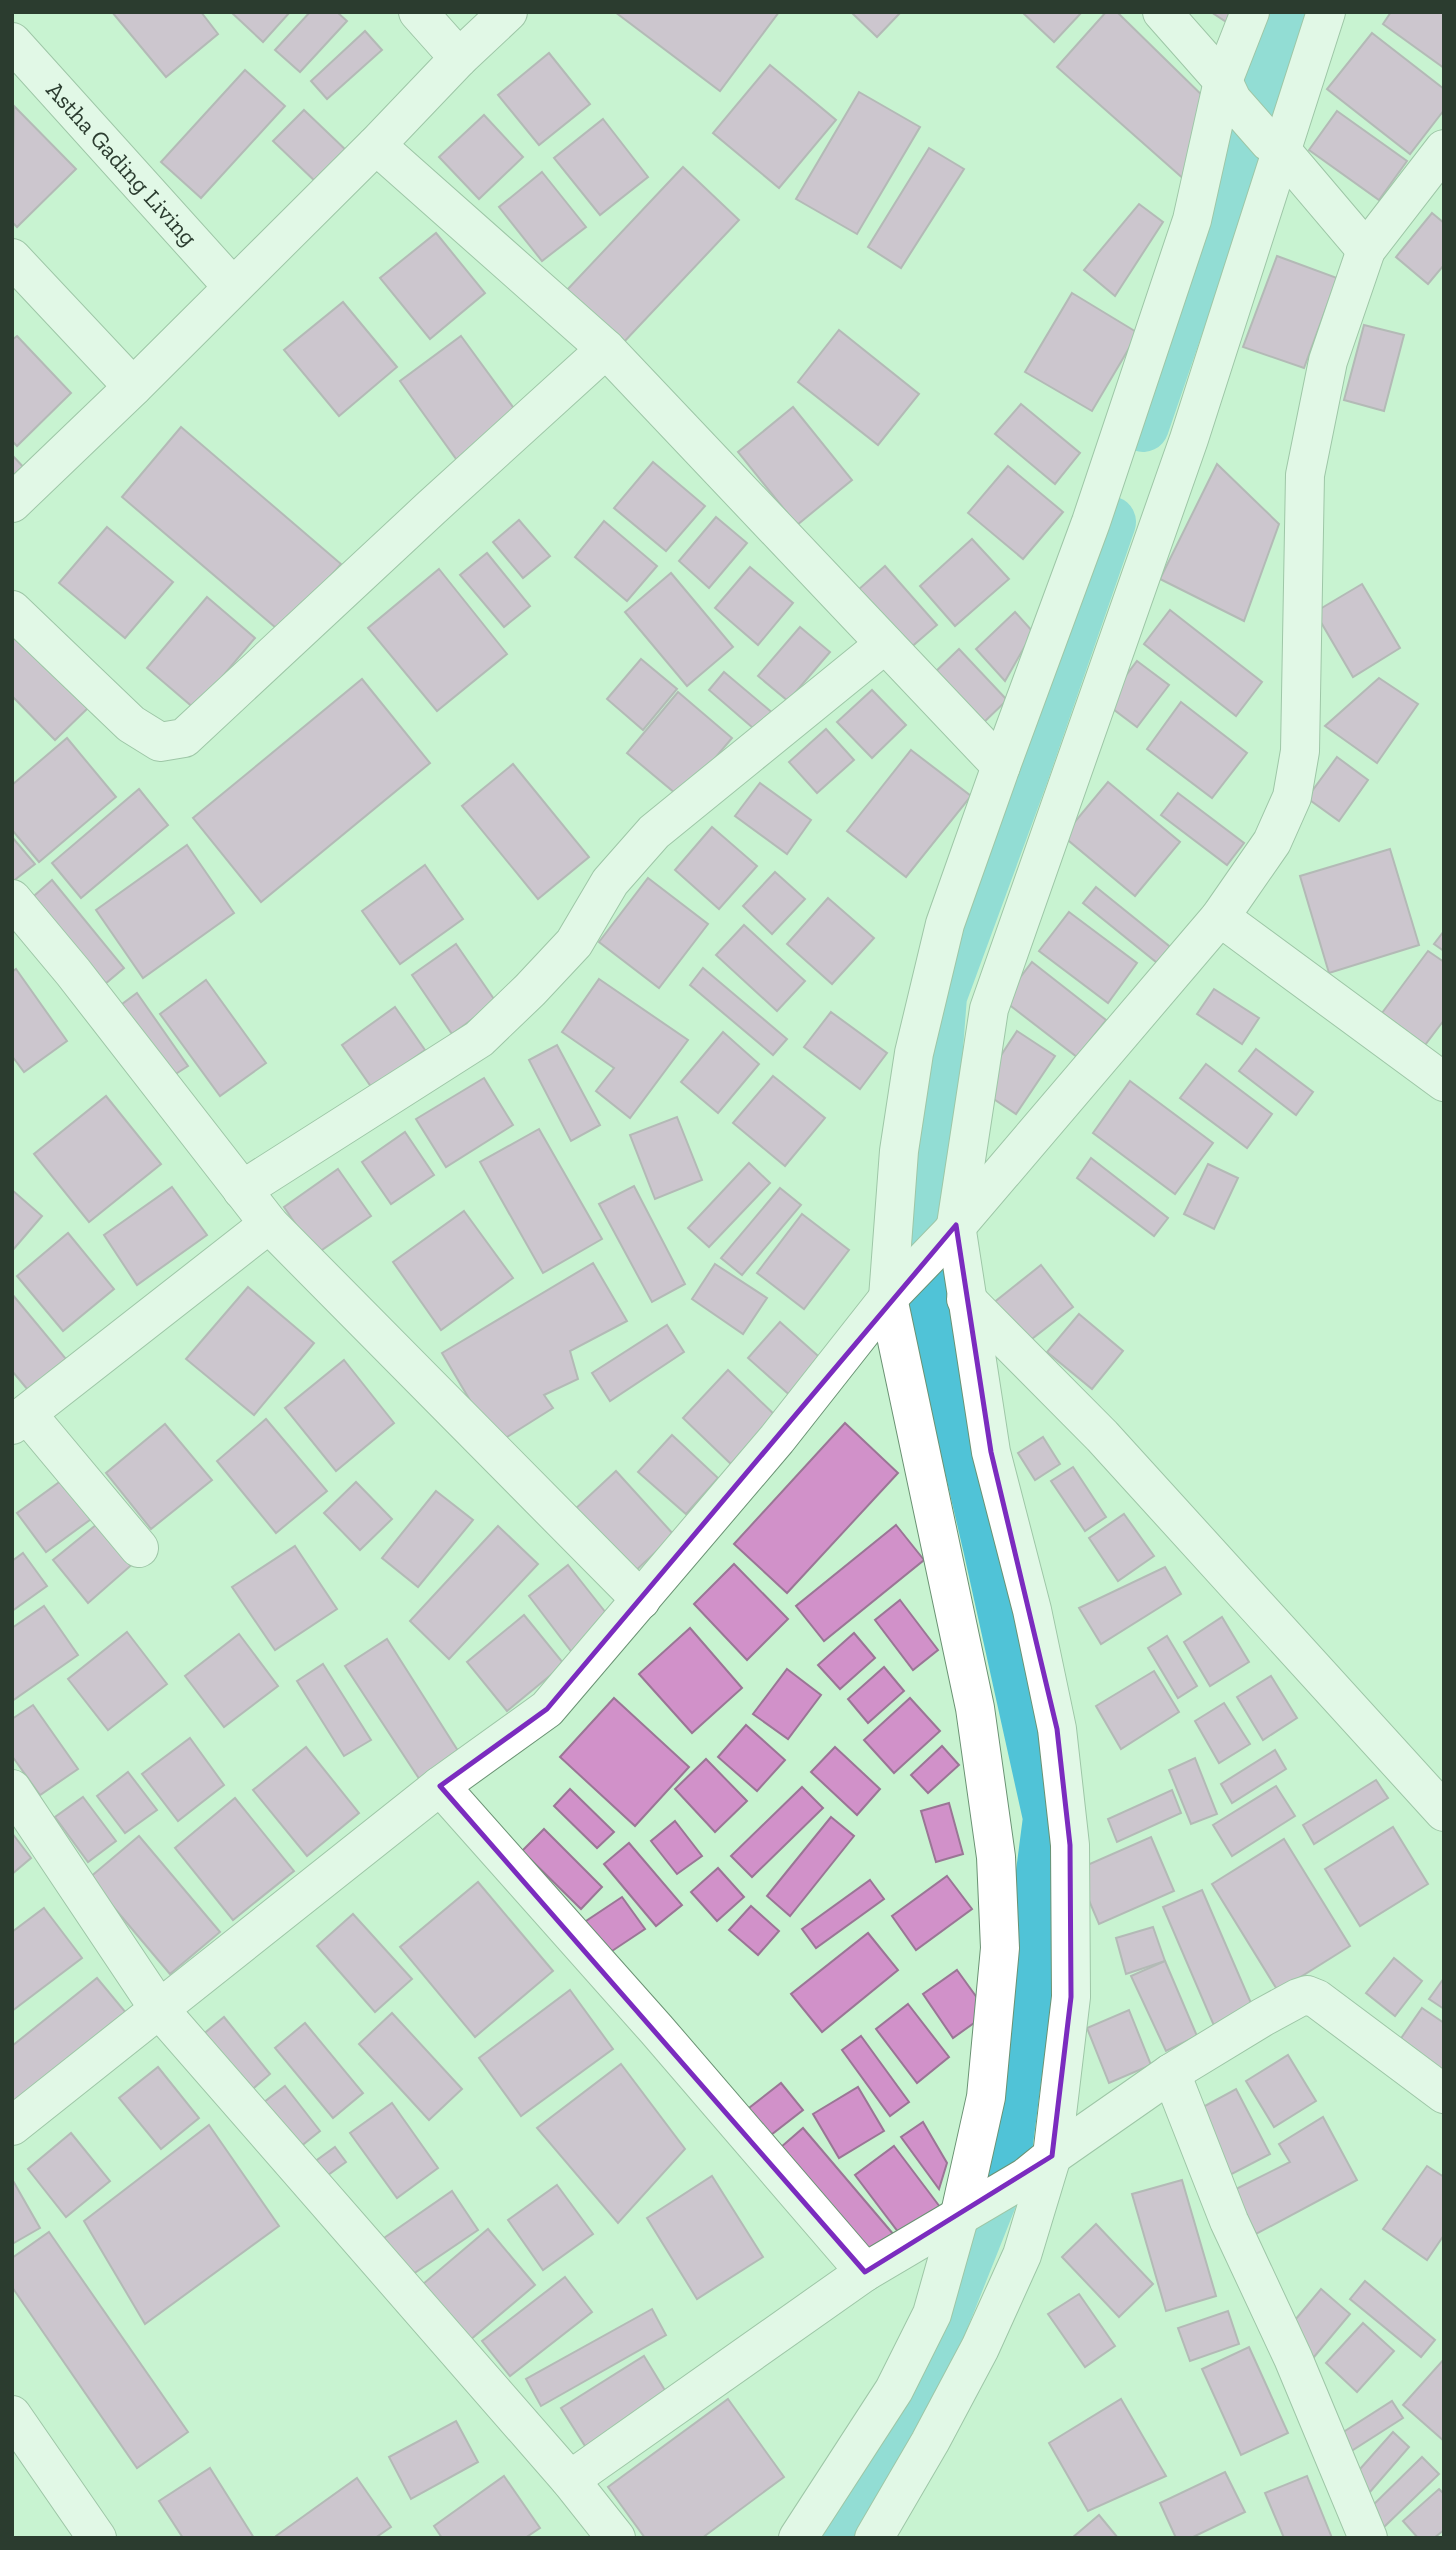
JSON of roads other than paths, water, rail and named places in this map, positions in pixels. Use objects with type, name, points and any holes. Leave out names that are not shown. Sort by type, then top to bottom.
[{"type":"street","points":[[418,12],[459,58]]},
{"type":"street","points":[[12,503],[133,387],[376,145],[459,58],[508,12]]},
{"type":"street","points":[[1162,12],[1366,250]]},
{"type":"street","points":[[798,2538],[894,2390],[932,2314],[966,2214],[986,2097],[1000,1948],[996,1857],[975,1708],[895,1292],[900,1151],[914,1053],[945,924],[1091,522],[1192,220],[1250,12]]},
{"type":"street","points":[[874,2538],[930,2442],[979,2348],[1022,2255],[1070,1997],[1070,1845],[1057,1729],[1032,1610],[991,1452],[952,1230],[989,1009],[1189,439],[1275,146],[1326,12]]},
{"type":"street","name":"Astha Gading Living","points":[[12,42],[232,286]]},
{"type":"street","points":[[376,145],[606,349],[1001,766]]},
{"type":"street","points":[[12,2126],[440,1787],[547,1709],[778,1439],[895,1292],[952,1230],[1220,917],[1272,842],[1292,797],[1300,751],[1305,475],[1328,361],[1366,250],[1444,149]]},
{"type":"street","points":[[12,258],[133,387]]},
{"type":"street","points":[[12,610],[131,724],[160,742],[184,738],[606,349]]},
{"type":"street","points":[[242,1190],[479,1039],[574,943],[610,882],[654,832],[885,644]]},
{"type":"street","points":[[12,899],[73,972],[269,1224],[641,1601]]},
{"type":"street","points":[[1220,917],[1444,1082]]},
{"type":"street","points":[[139,1548],[20,1419],[269,1224]]},
{"type":"street","points":[[966,1299],[1102,1436],[1444,1812]]},
{"type":"street","points":[[440,1787],[656,2029],[865,2272]]},
{"type":"street","points":[[12,1789],[159,2009],[570,2480],[616,2538]]},
{"type":"street","points":[[570,2480],[865,2272],[966,2214],[1171,2073],[1263,2017],[1307,1995],[1317,1999],[1444,2094]]},
{"type":"street","points":[[1171,2073],[1230,2221],[1293,2358],[1368,2538]]},
{"type":"street","points":[[12,2415],[97,2538]]},
{"type":"waterway","points":[[1143,426],[1285,12]]},
{"type":"waterway","points":[[834,2538],[913,2395],[1004,2166],[1049,1818],[921,1255],[941,996],[1023,773],[1110,522]]}]
